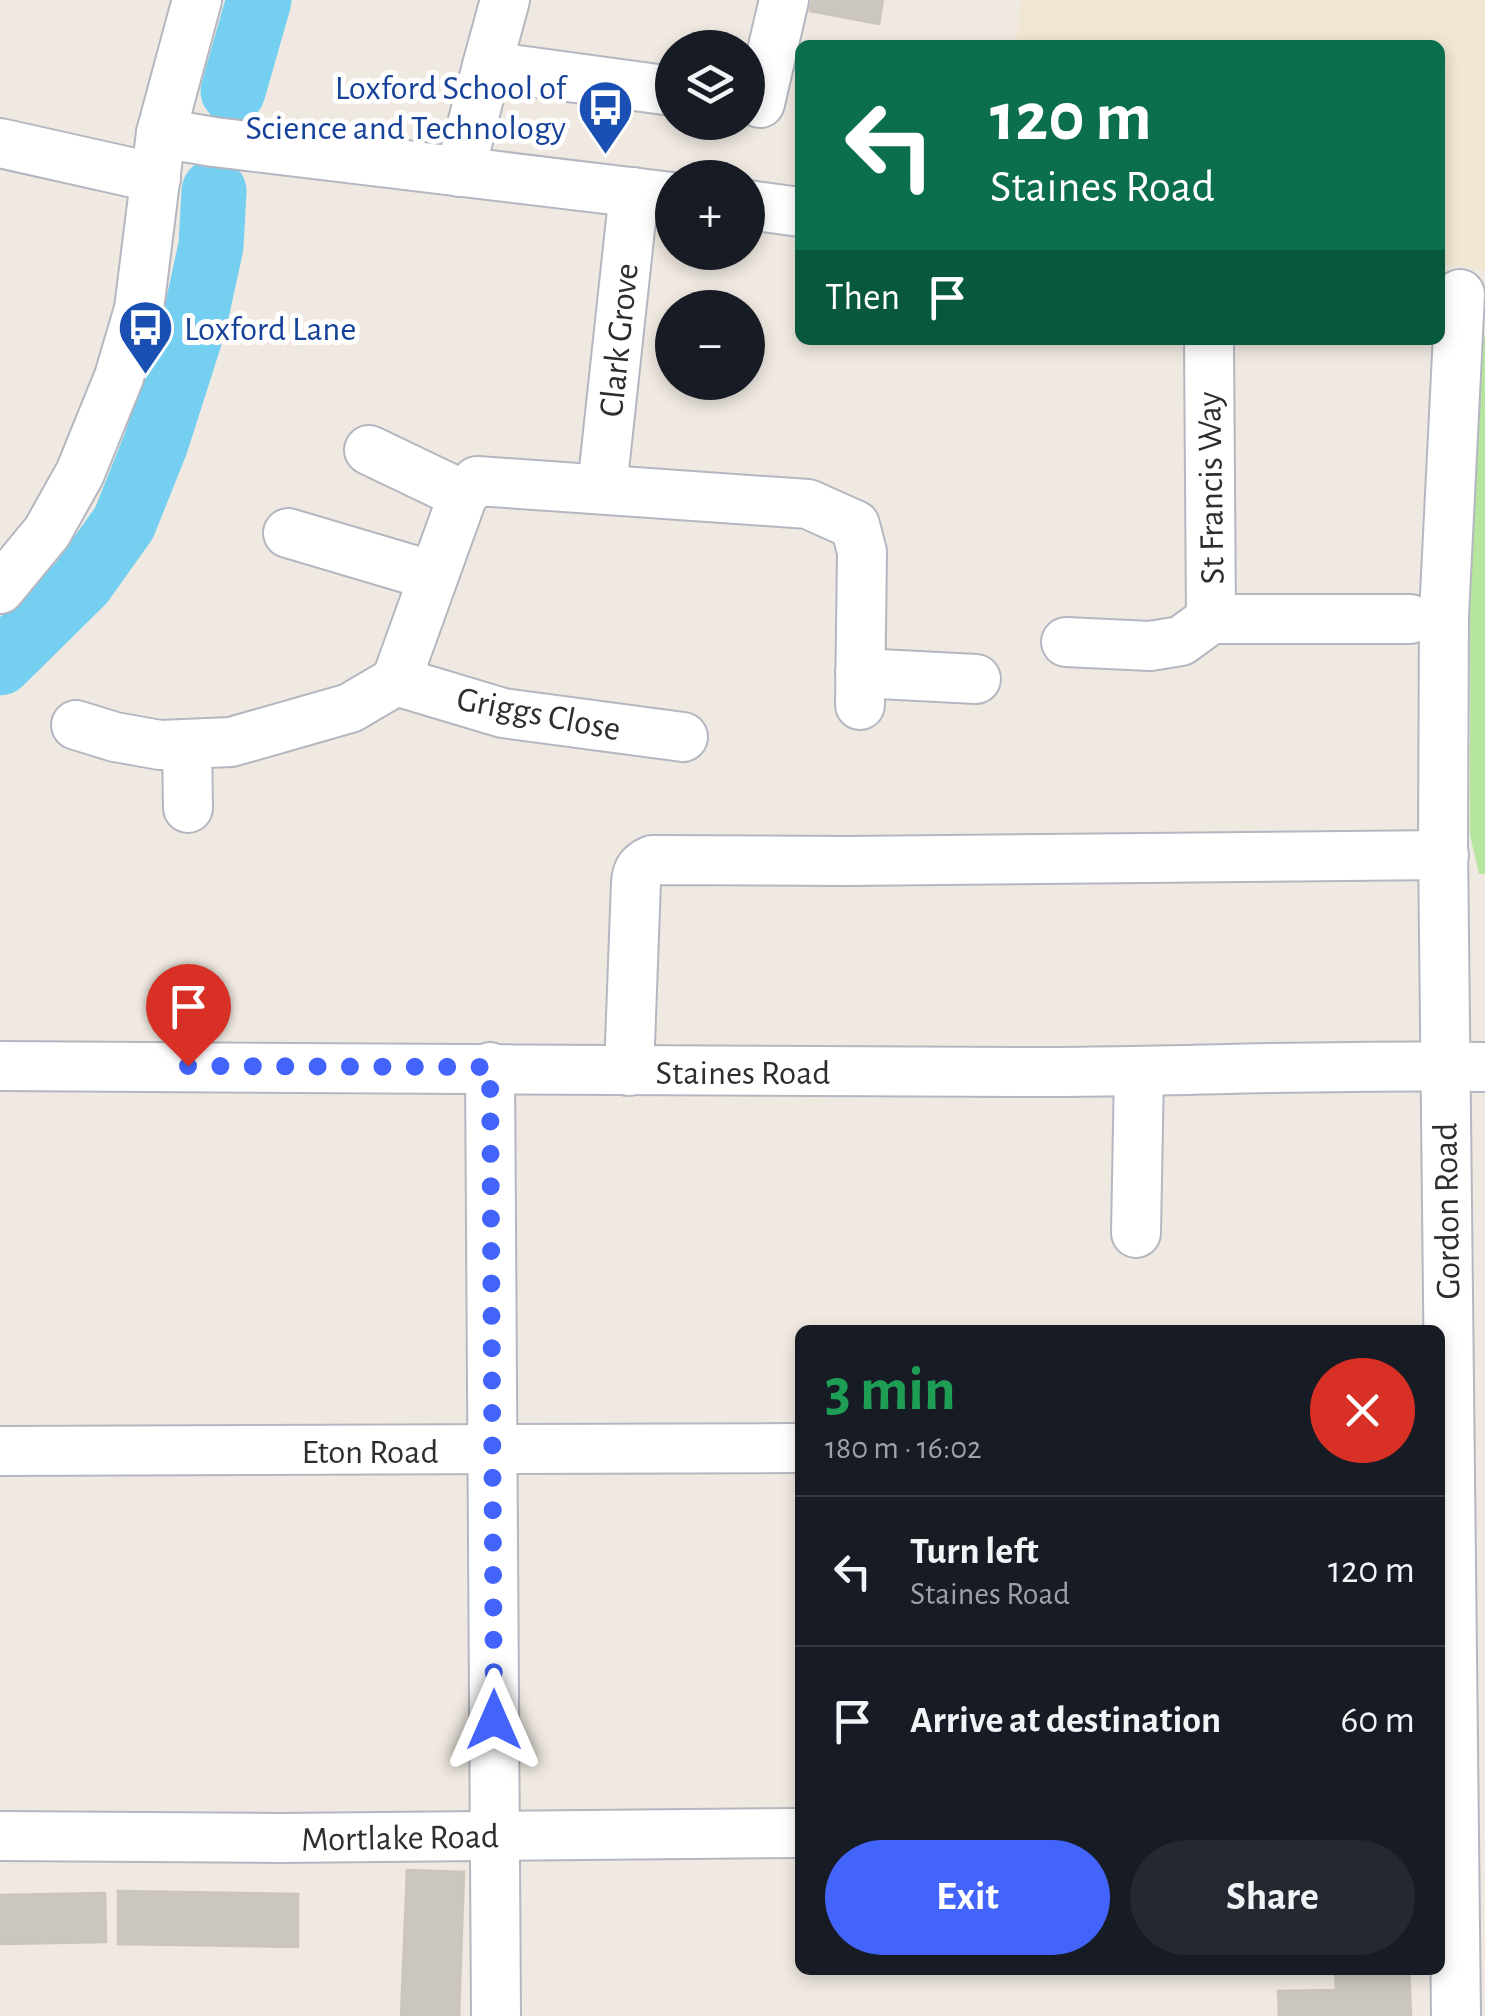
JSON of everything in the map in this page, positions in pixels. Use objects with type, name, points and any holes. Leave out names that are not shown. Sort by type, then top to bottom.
[{"type":"street","points":[[0,589],[46,532],[80,473],[119,378],[139,308],[158,155],[197,0]]},
{"type":"street","points":[[460,172],[505,0]]},
{"type":"street","points":[[769,104],[784,0]]},
{"type":"street","points":[[487,66],[655,89]]},
{"type":"street","points":[[0,143],[158,155],[226,143],[653,194]]},
{"type":"street","name":"Clark Grove","points":[[602,488],[653,194]]},
{"type":"street","points":[[765,208],[795,211]]},
{"type":"street","name":"Gordon Road","points":[[1456,2016],[1460,1825],[1458,1441],[1465,1066],[1444,855],[1444,615],[1462,294]]},
{"type":"street","name":"St Francis Way","points":[[1208,345],[1212,618],[1410,619]]},
{"type":"street","points":[[368,450],[463,495]]},
{"type":"street","points":[[76,725],[160,745],[232,742],[350,708],[396,680],[463,495],[476,480],[808,504],[855,525],[862,552],[860,689],[976,678]]},
{"type":"street","points":[[288,533],[433,576]]},
{"type":"street","points":[[1066,642],[1150,646],[1181,641],[1212,618]]},
{"type":"street","name":"Griggs Close","points":[[396,680],[504,713],[683,738]]},
{"type":"street","points":[[186,744],[188,808]]},
{"type":"street","points":[[629,1071],[637,872],[652,860],[1444,855]]},
{"type":"street","name":"Staines Road","points":[[0,1066],[1139,1072],[1465,1066]]},
{"type":"street","points":[[490,1067],[496,2016]]},
{"type":"street","points":[[1136,1233],[1139,1072]]},
{"type":"street","name":"Eton Road","points":[[0,1452],[795,1448]]},
{"type":"street","name":"Mortlake Road","points":[[0,1836],[280,1838],[795,1833]]},
{"type":"shaded area","points":[[1021,0],[1485,0],[1485,270],[1445,265],[1445,40],[1017,40]]},
{"type":"green space","points":[[1485,336],[1485,874],[1479,874],[1470,835],[1470,347]]},
{"type":"building","points":[[812,0],[883,0],[879,24],[810,11]]},
{"type":"building","points":[[407,1870],[464,1872],[459,2016],[401,2016]]},
{"type":"building","points":[[118,1891],[298,1894],[298,1947],[118,1944]]},
{"type":"building","points":[[105,1893],[106,1942],[0,1944],[0,1895]]},
{"type":"building","points":[[1335,1975],[1409,1975],[1410,1989],[1336,1990]]},
{"type":"building","points":[[1410,1989],[1411,2016],[1279,2016],[1278,1991]]},
{"type":"waterway","points":[[233,91],[259,0]]},
{"type":"waterway","points":[[0,663],[82,582],[124,523],[156,443],[194,324],[211,246],[214,191]]},
{"type":"place","name":"Loxford School of Science and Technology","points":[[605,156]]},
{"type":"place","name":"Loxford Lane","points":[[145,377]]},
{"type":"route","points":[[188,1066],[490,1067],[494,1720]]}]
